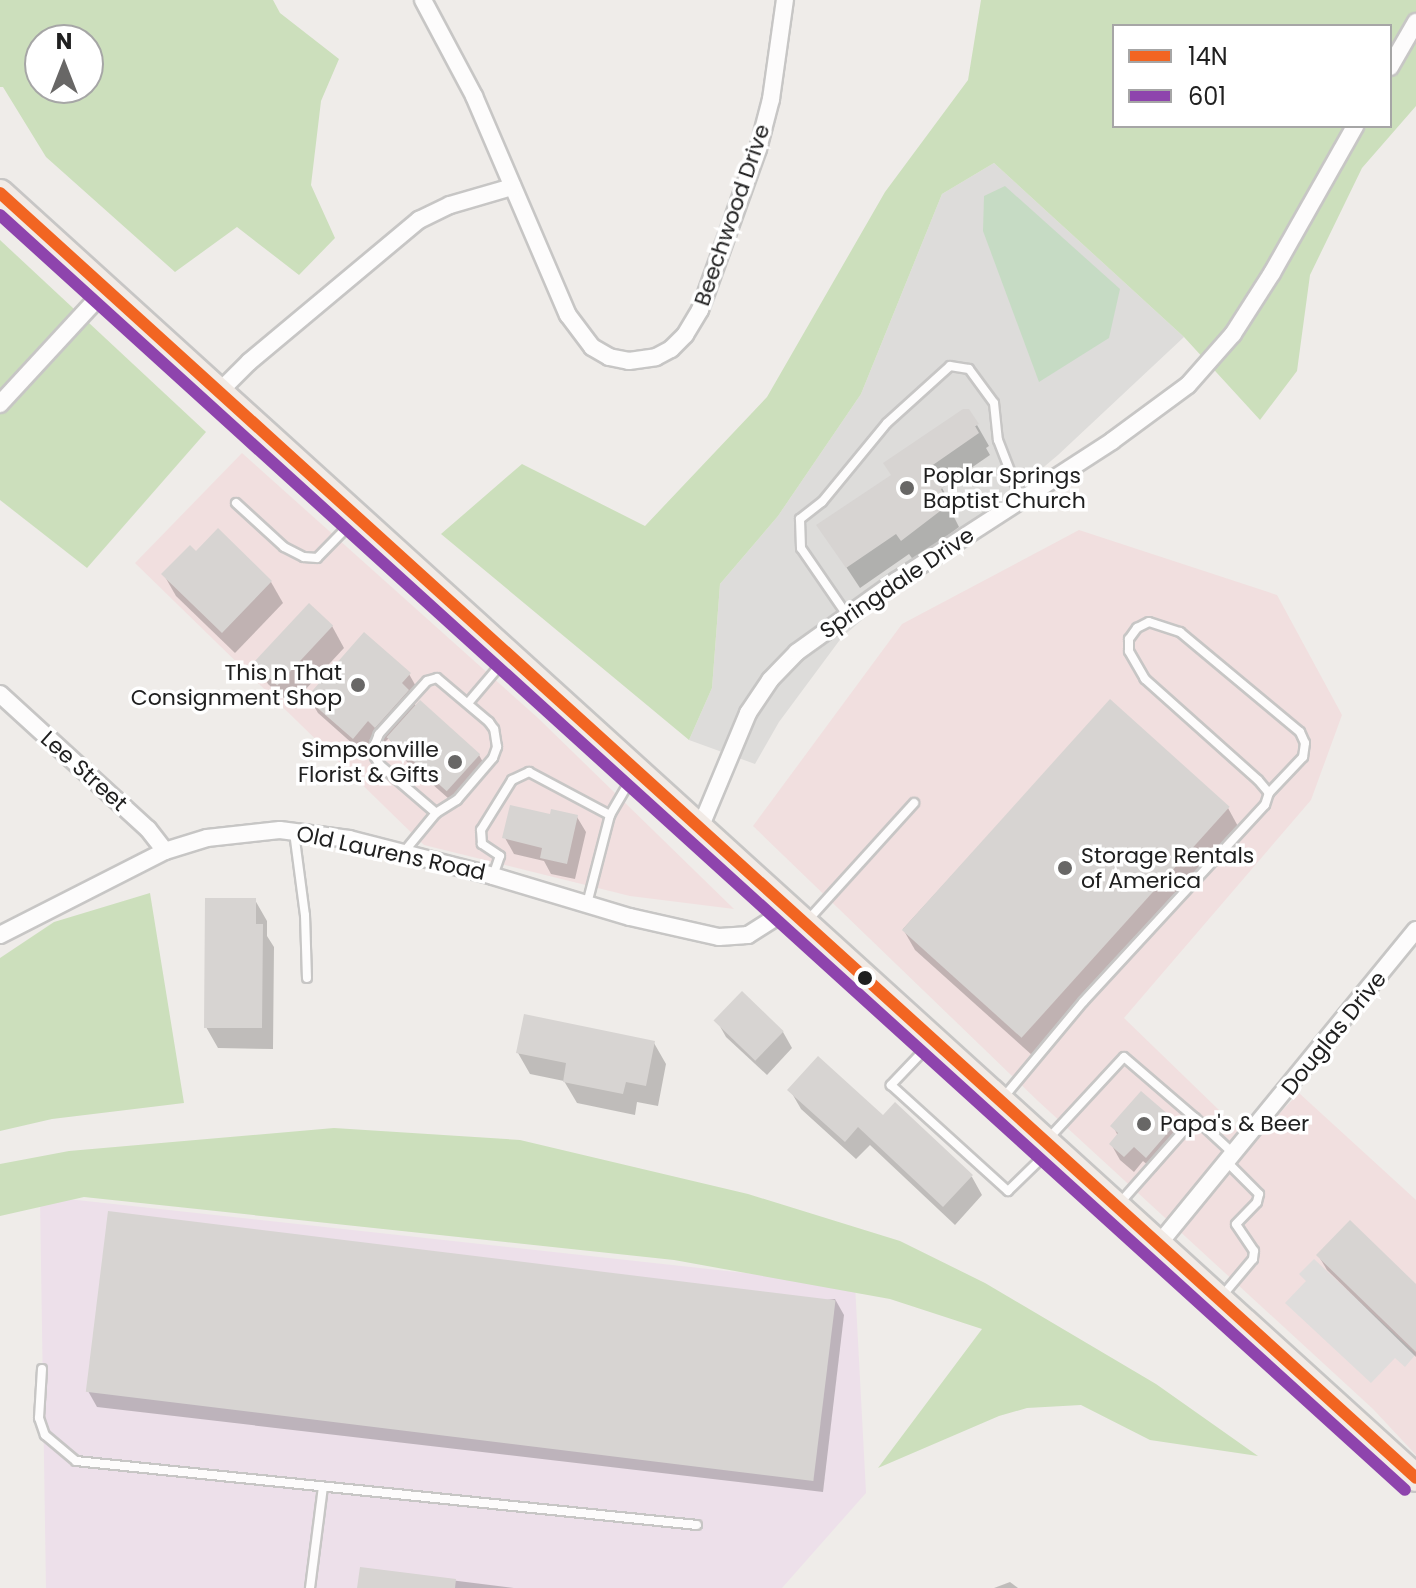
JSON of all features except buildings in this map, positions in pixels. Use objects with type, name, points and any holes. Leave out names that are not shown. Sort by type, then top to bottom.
[{"type":"main road","points":[[0,193],[1158,1245],[1413,1468]]},
{"type":"street","name":"Beechwood Drive","points":[[423,0],[474,96],[568,315],[580,335],[601,353],[620,360],[641,361],[671,349],[685,335],[700,310],[758,149],[771,99],[785,0]]},
{"type":"street","points":[[1392,64],[1416,22]]},
{"type":"street","name":"Springdale Drive","points":[[700,828],[739,731],[759,696],[797,652],[847,615],[1156,411],[1188,385],[1222,348],[1272,273],[1354,128]]},
{"type":"street","points":[[219,392],[249,362],[419,220],[450,205],[512,187]]},
{"type":"street","points":[[0,404],[106,289]]},
{"type":"street","name":"Lee Street","points":[[0,694],[136,819],[165,851]]},
{"type":"street","name":"Old Laurens Road","points":[[0,935],[165,851],[244,831],[294,831],[334,836],[719,937],[748,935],[797,916]]},
{"type":"street","name":"Douglas Drive","points":[[1158,1245],[1411,948],[1416,930]]},
{"type":"lane","points":[[847,615],[801,548],[800,519],[822,502],[887,423],[950,366],[969,369],[994,403],[998,440],[1021,500]]},
{"type":"lane","points":[[236,503],[284,547],[304,557],[317,558],[356,518]]},
{"type":"lane","points":[[1000,1101],[1083,1002],[1265,805],[1269,793],[1303,757],[1305,743],[1300,732],[1180,632],[1149,622],[1137,628],[1129,639],[1129,651],[1145,679],[1269,793]]},
{"type":"lane","points":[[468,703],[508,656]]},
{"type":"lane","points":[[402,853],[436,813],[457,800],[493,758],[497,747],[494,729],[442,680],[427,681],[379,734],[375,744],[375,757],[380,765],[436,813]]},
{"type":"lane","points":[[587,904],[610,815],[636,771]]},
{"type":"lane","points":[[493,876],[500,856],[482,844],[481,830],[512,780],[529,772],[610,815]]},
{"type":"lane","points":[[797,916],[914,803]]},
{"type":"lane","points":[[294,831],[305,915],[307,978]]},
{"type":"lane","points":[[933,1040],[891,1085],[1008,1191],[1124,1057],[1195,1118],[1259,1194],[1257,1202],[1236,1224],[1254,1251],[1253,1259],[1219,1300]]},
{"type":"lane","points":[[1116,1207],[1195,1118]]},
{"type":"lane","points":[[42,1369],[39,1418],[45,1435],[76,1461],[697,1525]]},
{"type":"lane","points":[[310,1588],[323,1487]]},
{"type":"shaded area","points":[[994,163],[1184,337],[1058,455],[842,637],[779,722],[755,764],[689,740],[712,688],[720,584],[778,516],[861,394],[942,194]]},
{"type":"shaded area","points":[[242,453],[538,718],[734,909],[630,896],[424,845],[135,563]]},
{"type":"shaded area","points":[[1079,530],[1277,595],[1342,715],[1311,800],[1124,1018],[1252,1142],[1299,1093],[1416,1200],[1416,1455],[1373,1409],[1038,1101],[753,826],[902,624]]},
{"type":"shaded area","points":[[40,1196],[855,1285],[866,1493],[782,1588],[46,1588]]},
{"type":"shaded area","points":[[1314,1259],[1416,1354],[1405,1367],[1395,1358],[1371,1383],[1285,1303],[1306,1281],[1299,1274]]},
{"type":"green space","points":[[0,0],[273,0],[280,13],[339,59],[321,101],[311,185],[335,238],[299,275],[237,227],[175,272],[46,157],[3,87],[0,87]]},
{"type":"green space","points":[[981,0],[1416,0],[1416,106],[1362,168],[1310,275],[1297,371],[1260,420],[1184,337],[994,163],[942,194],[861,394],[778,516],[720,584],[712,688],[689,740],[441,534],[522,464],[645,526],[767,397],[885,192],[968,80]]},
{"type":"green space","points":[[1005,186],[1120,289],[1109,338],[1039,382],[983,231],[984,196]]},
{"type":"green space","points":[[0,240],[206,432],[87,568],[0,500]]},
{"type":"green space","points":[[150,893],[184,1103],[52,1119],[0,1131],[0,958],[54,922]]},
{"type":"green space","points":[[334,1128],[520,1140],[748,1194],[900,1241],[985,1283],[1156,1384],[1258,1456],[1150,1440],[1081,1405],[1027,1408],[999,1416],[878,1468],[982,1329],[890,1299],[674,1260],[84,1197],[0,1216],[0,1164],[69,1151]]},
{"type":"transit line","name":"14N","points":[[0,193],[1416,1478]]},
{"type":"transit line","name":"601","points":[[0,215],[1405,1490]]},
{"type":"place","name":"Poplar Springs Baptist Church","points":[[907,488]]},
{"type":"place","name":"This n That Consignment Shop","points":[[358,685]]},
{"type":"place","name":"Simpsonville Florist & Gifts","points":[[455,762]]},
{"type":"place","name":"Storage Rentals of America","points":[[1065,868]]},
{"type":"place","name":"Papa's & Beer","points":[[1144,1124]]}]
